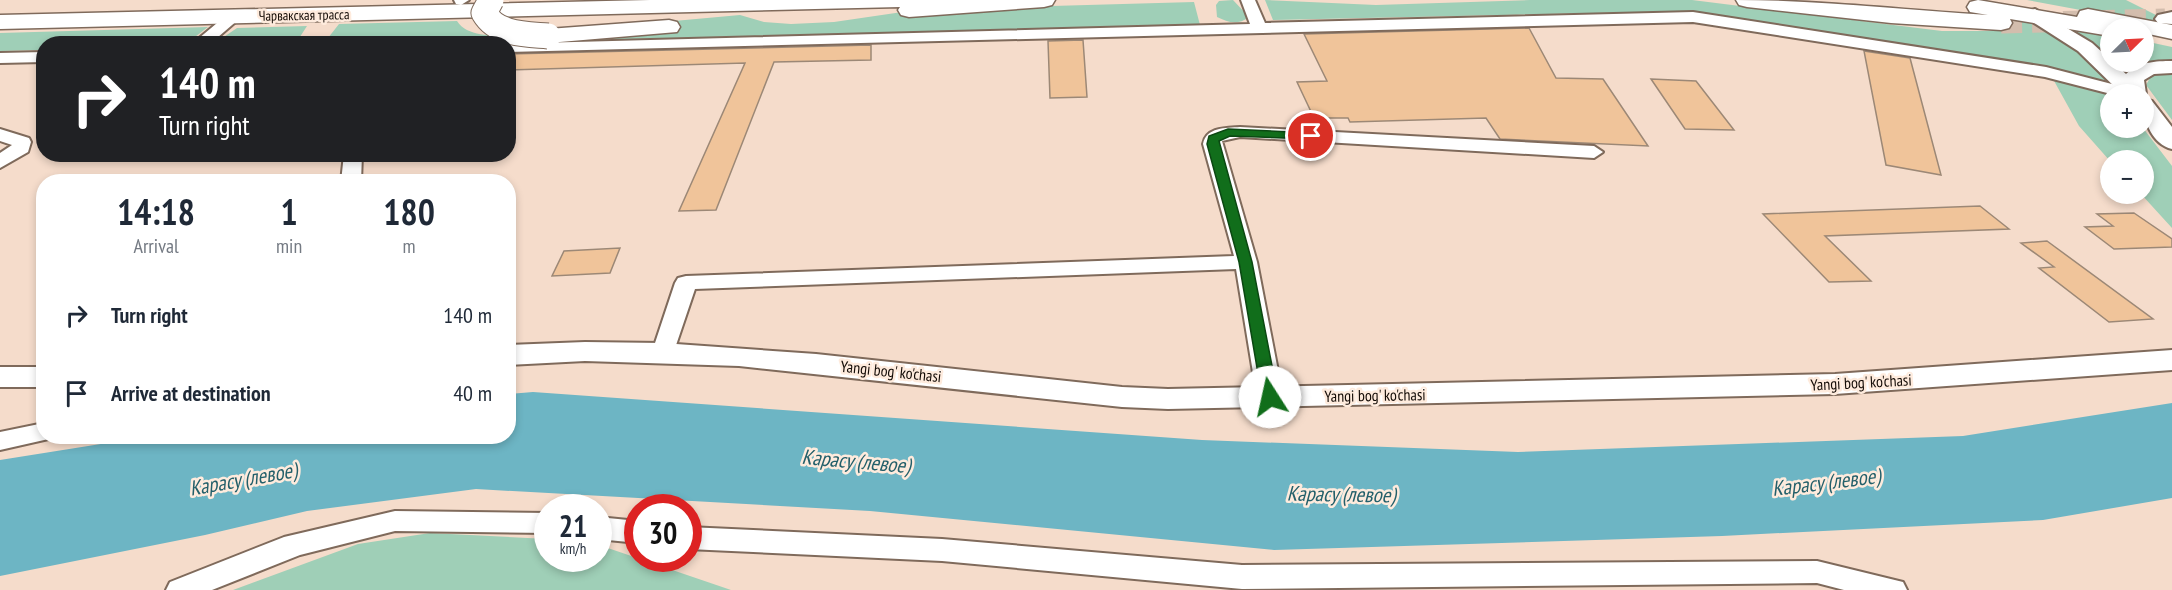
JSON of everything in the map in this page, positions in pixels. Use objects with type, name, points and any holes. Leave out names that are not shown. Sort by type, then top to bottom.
[{"type":"highway","name":"Чарвакская трасса","points":[[0,12],[493,0]]},
{"type":"highway","points":[[493,0],[484,14],[491,23],[517,33],[548,36],[1044,0]]},
{"type":"highway","name":"Чарвакская трасса","points":[[0,22],[932,0]]},
{"type":"highway","points":[[1747,0],[1914,18],[2001,23]]},
{"type":"highway","points":[[1931,0],[2100,27]]},
{"type":"highway","points":[[1997,0],[2170,23]]},
{"type":"highway","points":[[2154,37],[2172,41]]},
{"type":"main road","points":[[2035,15],[2085,47],[2124,84]]},
{"type":"main road","points":[[2133,84],[2132,80],[2137,74],[2152,68],[2172,67]]},
{"type":"main road","points":[[2154,119],[2172,142]]},
{"type":"main road","name":"Yangi bog' ko'chasi","points":[[516,355],[600,350],[758,357],[1122,397],[1270,397],[1835,384],[2172,360]]},
{"type":"main road","points":[[0,377],[36,377]]},
{"type":"street","points":[[1248,0],[1259,27]]},
{"type":"street","points":[[210,36],[234,16]]},
{"type":"street","points":[[516,47],[1693,17],[2046,72],[2100,86]]},
{"type":"street","points":[[0,58],[36,57]]},
{"type":"street","points":[[1270,397],[1246,262],[1212,144],[1213,139],[1219,135],[1240,132],[1594,153]]},
{"type":"street","points":[[0,135],[22,142],[21,148],[0,162]]},
{"type":"street","points":[[664,352],[686,283],[1246,262]]},
{"type":"street","points":[[0,441],[36,434]]},
{"type":"street","points":[[181,590],[294,545],[395,521],[534,523]]},
{"type":"street","points":[[702,538],[942,550],[1242,577],[1817,572],[1892,590]]},
{"type":"green space","points":[[1233,0],[1249,17],[1237,22],[1229,22],[1217,17],[1216,5],[1219,1]]},
{"type":"green space","points":[[1265,0],[1376,5],[1530,0],[1692,0],[1942,31],[2015,31],[1993,14],[2031,20],[2066,39],[2112,84],[2036,67],[1689,11],[1273,20]]},
{"type":"green space","points":[[2027,0],[2126,0],[2172,23],[2172,27],[2154,24],[2154,18],[2124,18]]},
{"type":"green space","points":[[1194,2],[1200,25],[516,42],[516,36],[509,36],[740,15],[764,22],[791,24],[834,22],[916,10]]},
{"type":"green space","points":[[457,21],[473,33],[509,36],[330,36],[339,24]]},
{"type":"green space","points":[[307,26],[301,36],[225,36],[237,28]]},
{"type":"green space","points":[[2066,26],[2100,32],[2100,55]]},
{"type":"green space","points":[[208,27],[196,36],[36,36],[36,50],[0,51],[0,33]]},
{"type":"green space","points":[[2154,43],[2172,47],[2172,63],[2154,64]]},
{"type":"green space","points":[[2172,72],[2172,120],[2154,96],[2154,84],[2147,84],[2151,76]]},
{"type":"green space","points":[[2053,79],[2100,91],[2100,138],[2151,138],[2172,166],[2172,228],[2150,204],[2154,204],[2154,150],[2100,150],[2079,126]]},
{"type":"green space","points":[[430,533],[534,538],[534,572],[612,572],[612,549],[624,554],[624,572],[678,572],[731,590],[233,590],[358,544]]},
{"type":"water","name":"Карасу (левое)","points":[[533,392],[1202,440],[1518,452],[1963,436],[2172,403],[2172,498],[2043,520],[1722,536],[1274,550],[870,511],[702,502],[702,494],[624,494],[624,497],[612,497],[612,494],[476,489],[307,511],[205,535],[0,576],[0,460],[101,444],[516,444],[516,393]]},
{"type":"building","points":[[1529,28],[1556,78],[1603,79],[1648,146],[1500,139],[1486,118],[1350,122],[1348,118],[1314,118],[1297,82],[1327,81],[1304,34]]},
{"type":"building","points":[[1083,40],[1087,97],[1050,98],[1048,41]]},
{"type":"building","points":[[871,45],[871,60],[774,62],[716,210],[679,211],[745,63],[516,70],[516,54]]},
{"type":"building","points":[[1864,51],[1910,58],[1941,175],[1886,165]]},
{"type":"building","points":[[1651,79],[1696,81],[1734,130],[1685,129]]},
{"type":"building","points":[[1980,206],[2009,229],[1825,236],[1871,281],[1829,282],[1763,214]]},
{"type":"building","points":[[2134,213],[2172,239],[2172,247],[2114,249],[2085,227],[2113,226],[2097,214]]},
{"type":"building","points":[[2047,241],[2153,319],[2109,322],[2039,268],[2054,267],[2021,243]]},
{"type":"building","points":[[620,248],[610,273],[552,276],[564,251]]},
{"type":"tunnel","points":[[2001,23],[2165,19]]},
{"type":"route","points":[[1270,397],[1246,262],[1212,144],[1213,139],[1219,135],[1240,132],[1311,136]]}]
